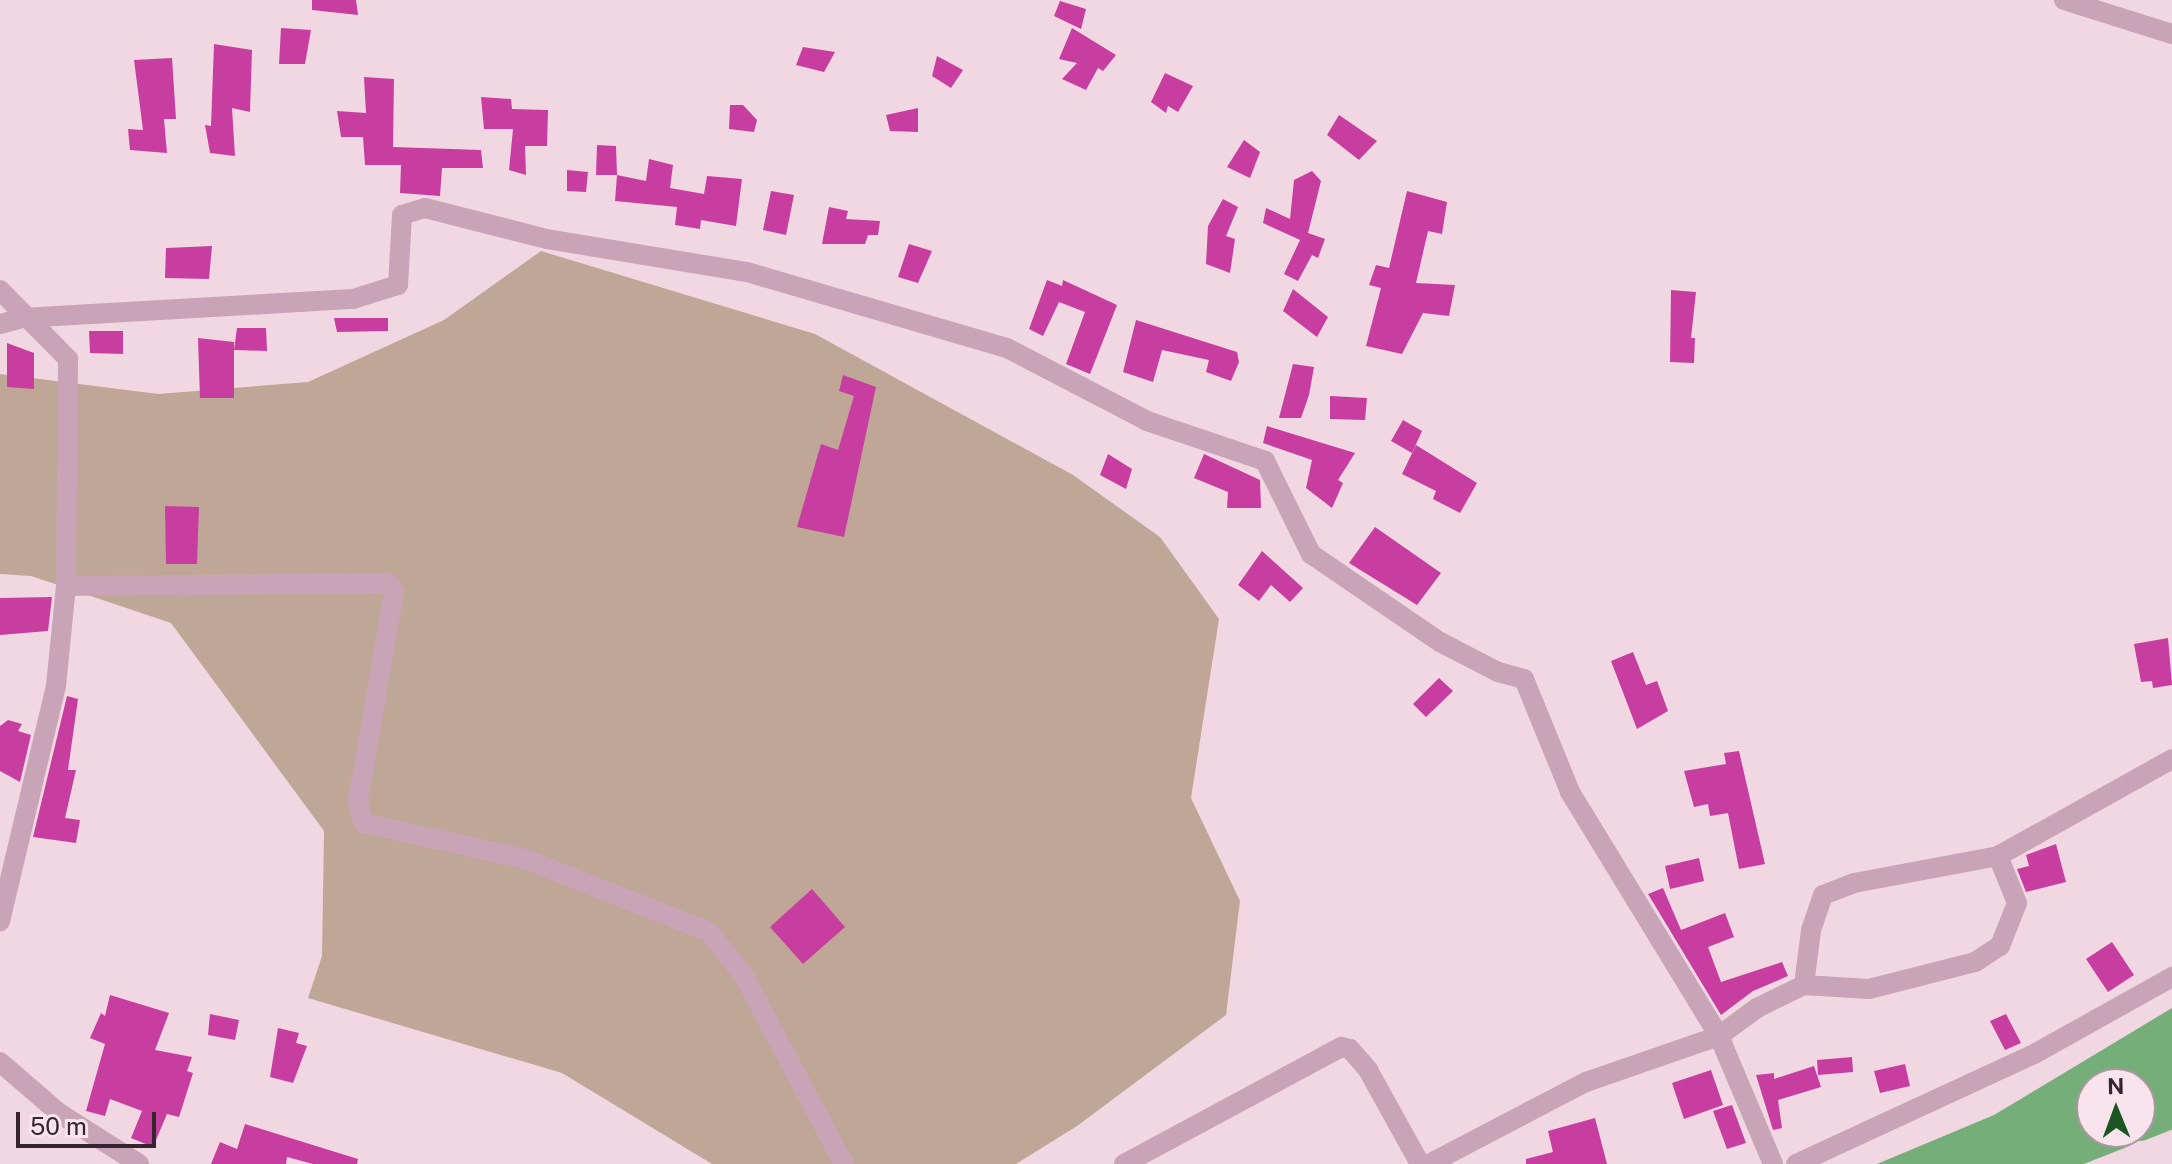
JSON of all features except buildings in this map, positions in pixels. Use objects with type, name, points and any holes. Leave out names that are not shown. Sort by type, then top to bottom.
[{"type":"street","points":[[2064,0],[2172,34]]},
{"type":"street","points":[[0,324],[22,318],[353,299],[398,285],[402,215],[425,208],[547,239],[747,272],[1007,348],[1147,421],[1265,461],[1311,554],[1440,642],[1498,672],[1524,679],[1570,792],[1719,1036],[1773,1164]]},
{"type":"street","points":[[0,290],[22,318],[68,359],[66,586],[56,686],[0,921]]},
{"type":"street","points":[[66,586],[388,583],[394,592],[358,800],[363,823],[525,859],[674,914],[709,932],[744,976],[844,1164]]},
{"type":"street","points":[[1804,985],[1811,930],[1823,895],[1854,883],[1998,856],[2172,759]]},
{"type":"street","points":[[1429,1164],[1586,1082],[1719,1036],[1757,1008],[1804,985],[1869,989],[1975,962],[2000,946],[2017,903],[1998,856]]},
{"type":"street","points":[[1796,1164],[2036,1053],[2172,977]]},
{"type":"street","points":[[1124,1164],[1341,1047],[1350,1049],[1368,1070],[1420,1164]]},
{"type":"street","points":[[0,1062],[59,1113],[139,1164]]},
{"type":"shaded area","points":[[541,251],[815,334],[1073,475],[1160,537],[1219,619],[1191,798],[1240,901],[1226,1015],[1077,1126],[1016,1164],[712,1164],[562,1073],[308,998],[322,956],[324,831],[171,623],[31,576],[0,574],[0,374],[158,394],[308,382],[444,320]]},
{"type":"shaded area","points":[[2172,1008],[2172,1108],[2156,1115],[2156,1068],[2076,1068],[2077,1148],[2055,1164],[1877,1164],[1994,1115]]},
{"type":"waterway","points":[[2156,1118],[2172,1111]]},
{"type":"waterway","points":[[2037,1164],[2078,1148]]}]
